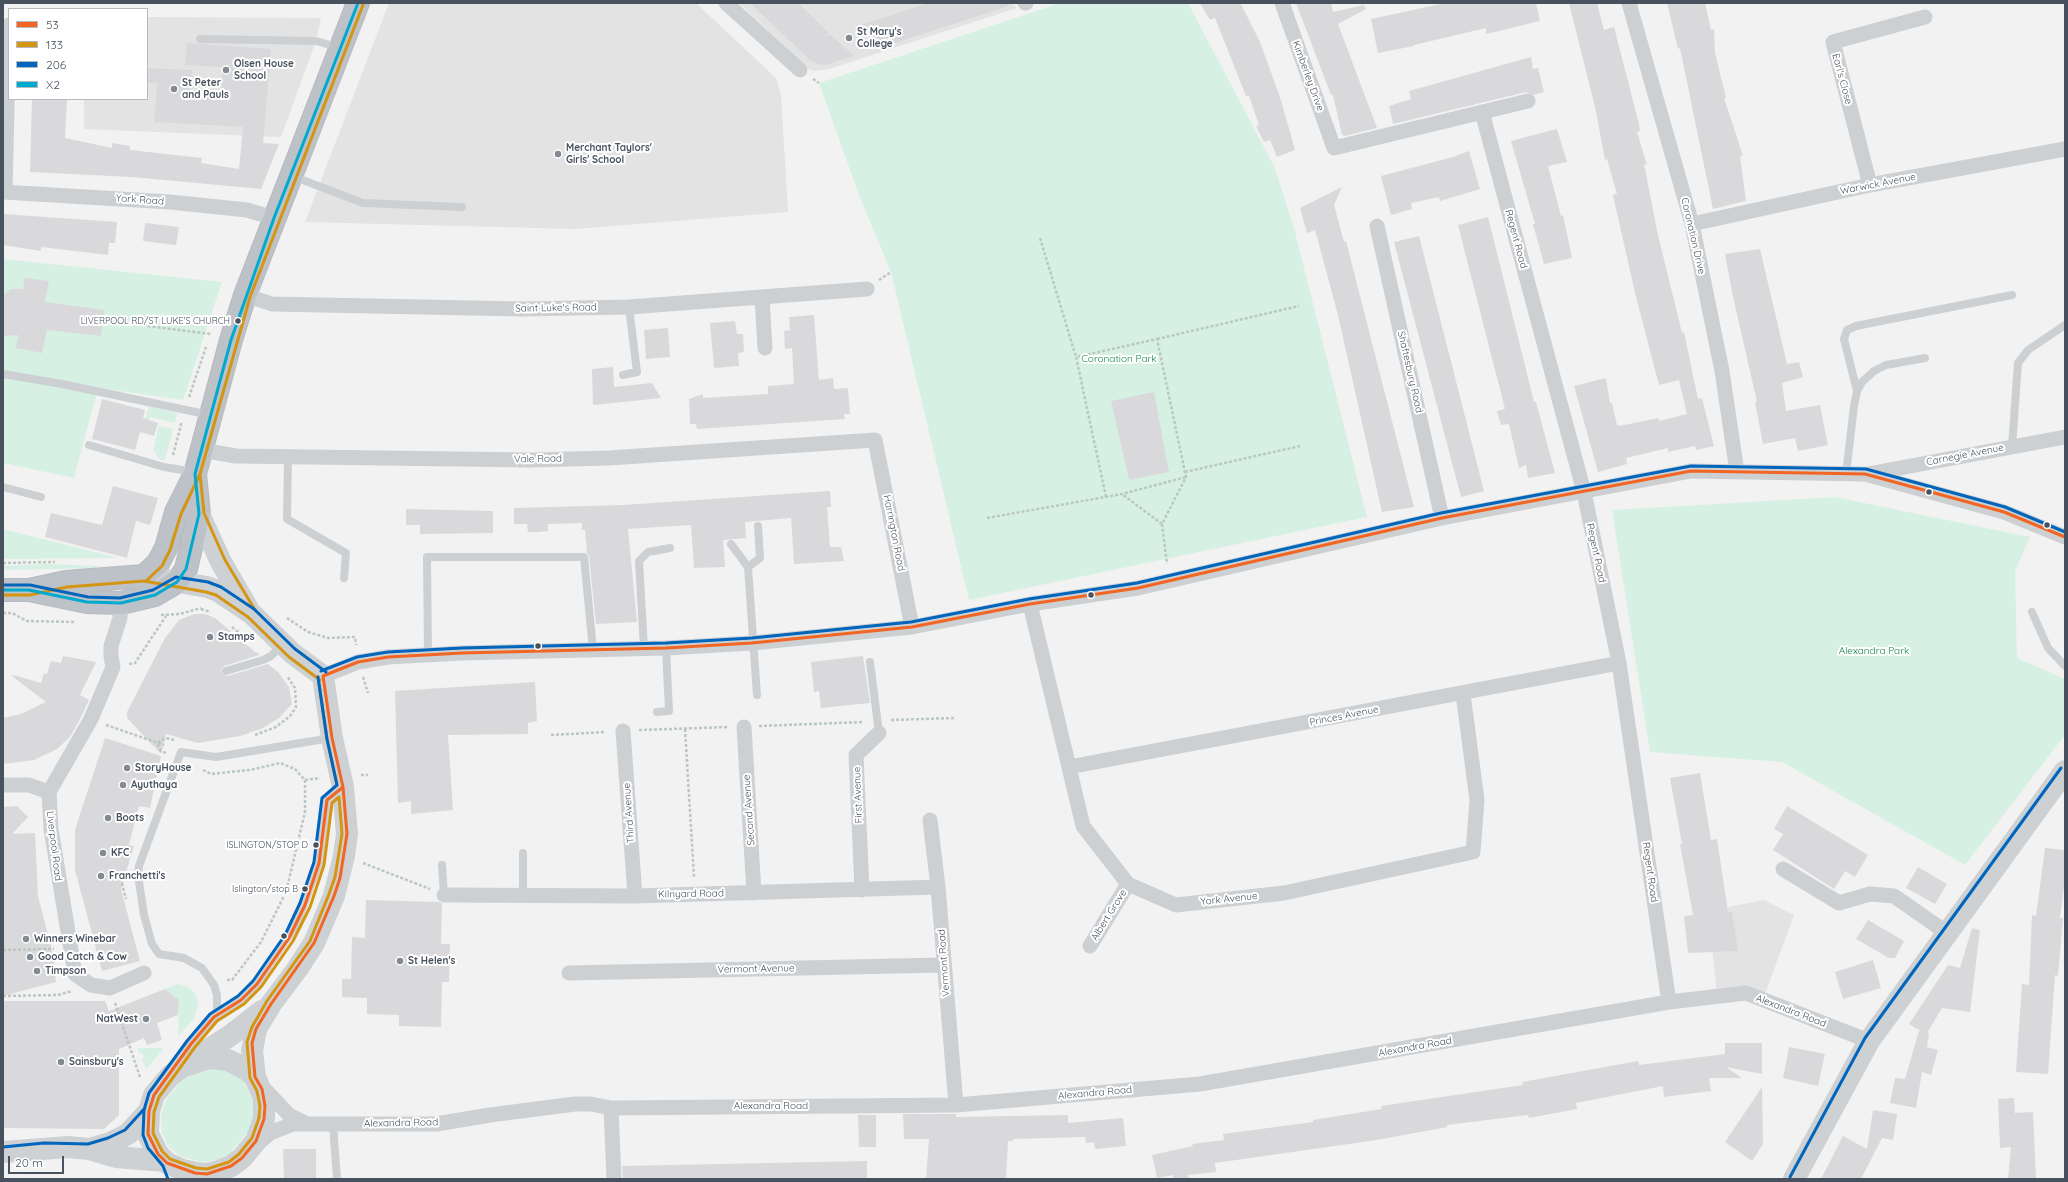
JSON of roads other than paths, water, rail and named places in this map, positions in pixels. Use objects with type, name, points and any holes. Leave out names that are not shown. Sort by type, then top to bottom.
[{"type":"highway","points":[[29,590],[66,582],[144,576],[158,563],[166,548],[176,512],[195,473],[210,415],[246,295],[274,218],[358,3]]},
{"type":"highway","points":[[3,590],[29,590],[87,602],[121,603],[155,595],[178,582],[186,569],[199,514],[195,473]]},
{"type":"main road","points":[[3,1152],[44,1148],[89,1149],[116,1157],[168,1168],[207,1174],[231,1166],[246,1154],[256,1141],[264,1119],[264,1098],[257,1079],[252,1051],[254,1036],[271,1004],[298,968],[314,943],[334,896],[344,856],[347,834],[344,787],[332,738],[323,676],[275,652],[221,562],[199,514]]},
{"type":"main road","points":[[144,576],[207,587],[218,591],[251,613]]},
{"type":"main road","points":[[1794,1179],[1869,1041],[2065,771]]},
{"type":"main road","points":[[89,1149],[110,1143],[128,1134],[148,1111],[154,1095],[176,1071],[231,1035],[271,1004]]},
{"type":"main road","points":[[176,1071],[199,1060],[218,1058],[238,1064],[257,1079]]},
{"type":"main road","points":[[148,1111],[148,1134],[152,1145],[168,1168]]},
{"type":"street","points":[[726,3],[800,70]]},
{"type":"street","name":"Kimberley Drive","points":[[1282,3],[1334,148],[1482,112]]},
{"type":"street","name":"Coronation Drive","points":[[1629,3],[1692,224],[1722,371],[1737,472]]},
{"type":"street","name":"Earl's Close","points":[[1870,185],[1833,42],[1925,17]]},
{"type":"street","points":[[4,192],[8,58]]},
{"type":"street","points":[[1482,112],[1528,101]]},
{"type":"street","name":"Regent Road","points":[[1482,112],[1584,492],[1619,663],[1669,1002]]},
{"type":"street","name":"Warwick Avenue","points":[[1692,224],[1870,185],[2065,149]]},
{"type":"street","name":"York Road","points":[[4,192],[208,206],[254,211],[274,218]]},
{"type":"street","name":"Shaftesbury Road","points":[[1377,226],[1442,518]]},
{"type":"street","name":"Saint Luke's Road","points":[[246,295],[272,304],[522,309],[629,307],[867,289]]},
{"type":"street","points":[[762,297],[765,348]]},
{"type":"street","name":"Carnegie Avenue","points":[[1865,474],[2065,437]]},
{"type":"street","name":"Vale Road","points":[[201,450],[236,456],[538,460],[609,458],[875,440]]},
{"type":"street","name":"Harrington Road","points":[[875,440],[912,627]]},
{"type":"street","points":[[323,676],[358,662],[388,658],[428,655],[644,649],[752,643],[912,627],[1030,604],[1138,588],[1442,518],[1691,471],[1865,474],[2004,512],[2065,537]]},
{"type":"street","points":[[3,786],[29,785],[49,792],[91,719],[113,667],[111,646],[120,618],[121,603]]},
{"type":"street","name":"York Avenue","points":[[1030,604],[1083,826],[1128,884],[1176,905],[1284,893],[1473,852],[1477,800],[1463,694]]},
{"type":"street","name":"Princes Avenue","points":[[1069,767],[1463,694],[1619,663]]},
{"type":"street","name":"Second Avenue","points":[[744,727],[754,893]]},
{"type":"street","name":"Third Avenue","points":[[623,731],[636,896]]},
{"type":"street","name":"First Avenue","points":[[862,890],[856,755],[879,733]]},
{"type":"street","name":"Liverpool Road","points":[[49,792],[51,829],[63,908],[76,974],[91,985],[110,988],[144,973]]},
{"type":"street","name":"Vermont Road","points":[[930,820],[938,887],[943,965],[956,1105]]},
{"type":"street","points":[[1783,869],[1839,902],[1870,894],[1894,896],[1947,933]]},
{"type":"street","name":"Albert Grove","points":[[1090,946],[1128,884]]},
{"type":"street","name":"Kilnyard Road","points":[[444,895],[636,896],[938,887]]},
{"type":"street","name":"Vermont Avenue","points":[[569,973],[943,965]]},
{"type":"street","name":"Alexandra Road","points":[[223,1179],[246,1154],[278,1129],[293,1124],[436,1124],[490,1115],[575,1104],[590,1104],[611,1108],[956,1105],[1200,1084],[1669,1002],[1746,993],[1869,1041]]},
{"type":"street","name":"Alexandra Road","points":[[257,1079],[289,1115],[305,1123]]},
{"type":"street","points":[[611,1108],[614,1179]]},
{"type":"lane","points":[[200,39],[316,41],[341,48]]},
{"type":"lane","points":[[291,176],[364,203],[462,207]]},
{"type":"lane","points":[[1857,391],[1844,339],[1848,330],[1863,325],[2012,295]]},
{"type":"lane","points":[[623,375],[637,372],[629,307]]},
{"type":"lane","points":[[2012,447],[2018,362],[2028,350],[2065,325]]},
{"type":"lane","points":[[1846,474],[1857,391],[1862,382],[1874,371],[1886,365],[1925,358]]},
{"type":"lane","points":[[3,374],[62,384],[210,415]]},
{"type":"lane","points":[[89,445],[164,467],[195,473]]},
{"type":"lane","points":[[288,456],[287,520],[346,553],[344,578]]},
{"type":"lane","points":[[3,487],[41,497]]},
{"type":"lane","points":[[748,567],[760,558],[758,526]]},
{"type":"lane","points":[[731,544],[748,567],[752,643],[757,695]]},
{"type":"lane","points":[[644,649],[639,561],[648,552],[670,548]]},
{"type":"lane","points":[[428,655],[427,557],[584,557],[593,650]]},
{"type":"lane","points":[[2032,612],[2048,648],[2065,666]]},
{"type":"lane","points":[[657,712],[669,711],[666,648]]},
{"type":"lane","points":[[226,671],[275,652]]},
{"type":"lane","name":"First Avenue","points":[[870,662],[879,733]]},
{"type":"lane","points":[[214,1017],[218,1002],[214,985],[202,968],[184,958],[160,954],[152,944],[144,915],[138,875],[139,866],[181,752],[216,757],[332,738]]},
{"type":"lane","points":[[176,1071],[190,1044],[214,1017],[241,1000],[253,989],[274,961],[297,923],[319,863],[327,800],[344,787]]},
{"type":"lane","points":[[523,853],[523,896]]},
{"type":"lane","points":[[442,865],[444,895]]},
{"type":"lane","points":[[333,1124],[337,1179]]},
{"type":"place","name":"St Mary's College","points":[[849,38]]},
{"type":"place","name":"Olsen House School","points":[[226,70]]},
{"type":"place","name":"St Peter and Pauls","points":[[174,89]]},
{"type":"place","name":"Merchant Taylors' Girls' School","points":[[558,154]]},
{"type":"place","name":"LIVERPOOL RD/ST LUKE'S CHURCH","points":[[238,321]]},
{"type":"place","name":"Stamps","points":[[210,637]]},
{"type":"place","name":"StoryHouse","points":[[127,768]]},
{"type":"place","name":"Ayuthaya","points":[[123,785]]},
{"type":"place","name":"Boots","points":[[108,818]]},
{"type":"place","name":"ISLINGTON/STOP D","points":[[316,845]]},
{"type":"place","name":"KFC","points":[[103,853]]},
{"type":"place","name":"Franchetti's","points":[[101,876]]},
{"type":"place","name":"Islington/stop B","points":[[305,889]]},
{"type":"place","name":"Winners Winebar","points":[[26,939]]},
{"type":"place","name":"Good Catch & Cow","points":[[30,957]]},
{"type":"place","name":"St Helen's","points":[[400,961]]},
{"type":"place","name":"Timpson","points":[[37,971]]},
{"type":"place","name":"NatWest","points":[[146,1019]]},
{"type":"place","name":"Sainsbury's","points":[[61,1062]]},
{"type":"park label","name":"Coronation Park","points":[[1119,359]]},
{"type":"park label","name":"Alexandra Park","points":[[1874,651]]}]
